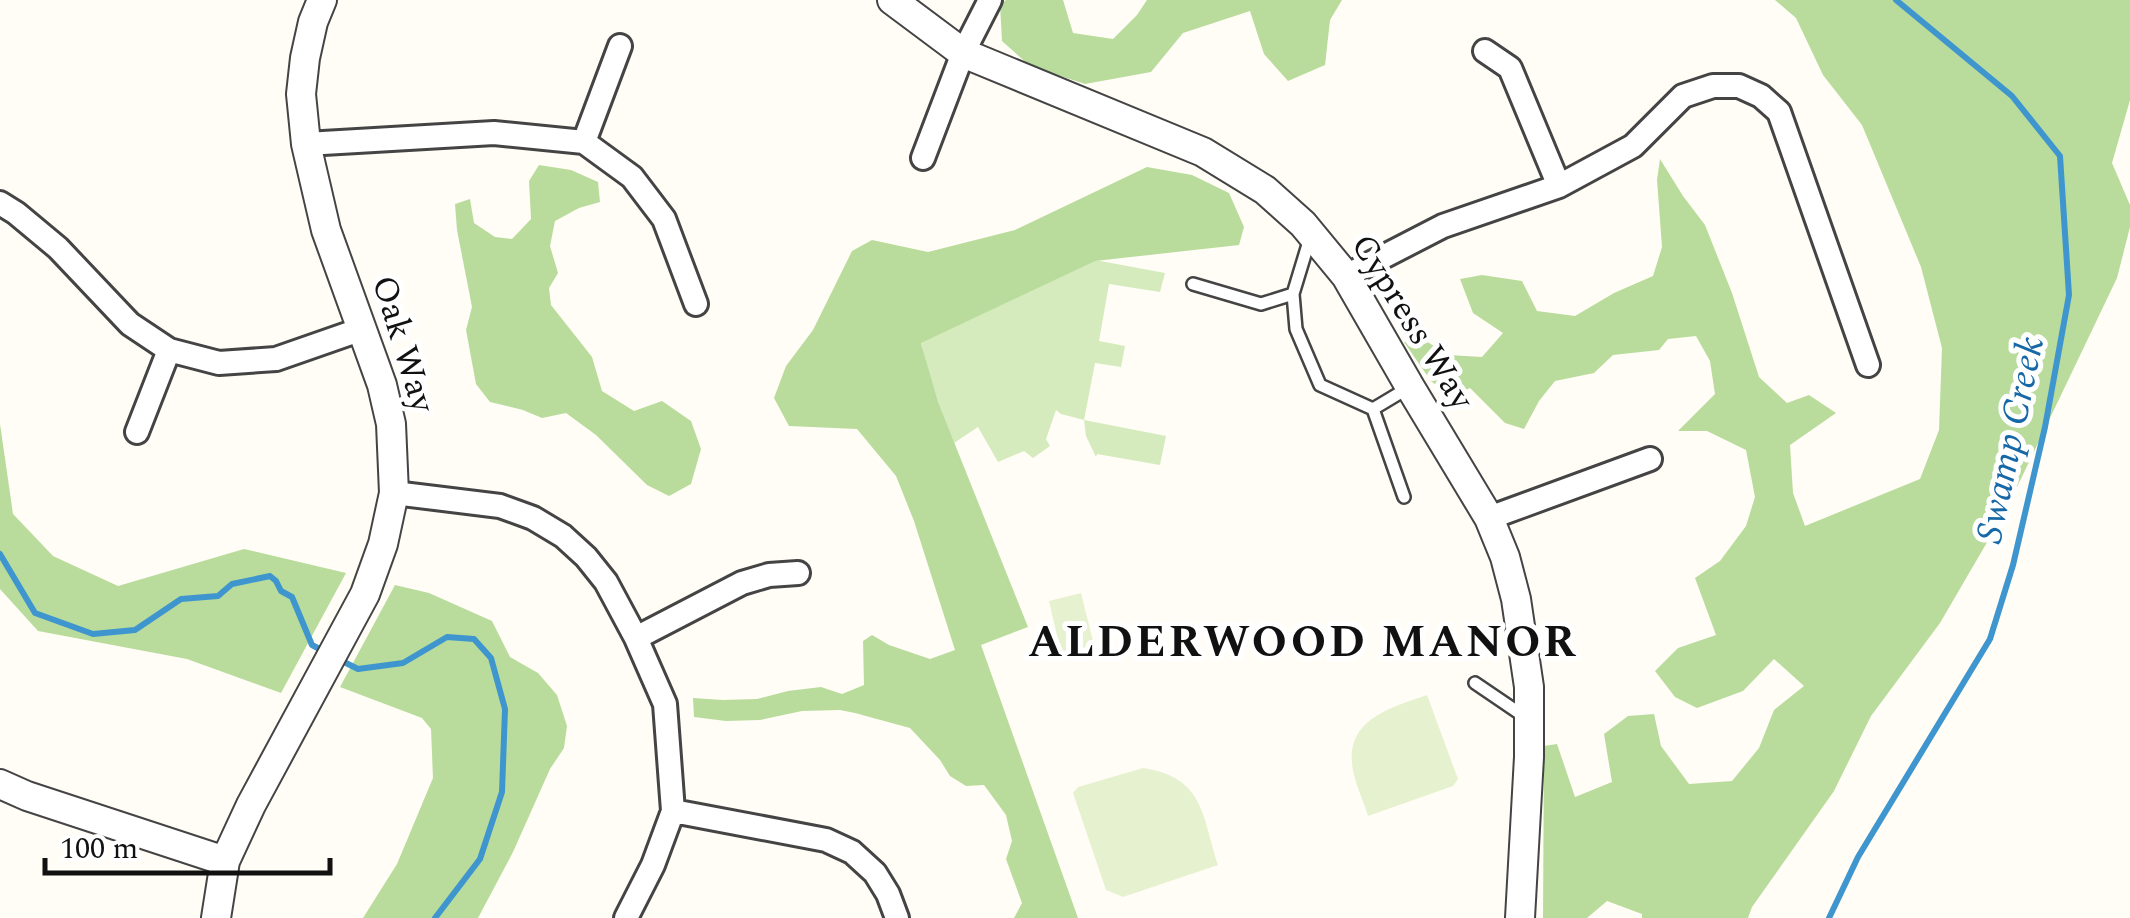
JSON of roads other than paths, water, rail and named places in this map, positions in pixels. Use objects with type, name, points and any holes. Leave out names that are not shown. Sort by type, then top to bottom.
[{"type":"street","name":"Oak Way","points":[[216,918],[226,862],[251,805],[366,594],[394,494],[391,424],[382,385],[326,230],[306,144],[301,94],[305,58],[322,0]]},
{"type":"street","name":"Cypress Way","points":[[892,0],[963,54],[1204,152],[1265,190],[1311,234],[1346,276],[1489,518],[1506,556],[1529,687],[1530,757],[1520,918]]},
{"type":"street","points":[[923,158],[963,54],[990,0]]},
{"type":"street","points":[[584,142],[620,46]]},
{"type":"street","points":[[1485,50],[1510,68],[1559,186]]},
{"type":"street","points":[[1346,276],[1444,226],[1559,186],[1633,146],[1683,96],[1713,86],[1739,86],[1761,96],[1779,112],[1868,366]]},
{"type":"street","points":[[306,144],[494,133],[584,142],[632,177],[664,219],[696,304]]},
{"type":"street","points":[[0,203],[58,248],[130,324],[169,350],[219,363],[276,359],[362,329]]},
{"type":"street","points":[[137,432],[169,350]]},
{"type":"street","points":[[1489,518],[1650,459]]},
{"type":"street","points":[[394,494],[500,506],[534,518],[563,536],[606,582],[665,704],[673,811],[626,918]]},
{"type":"street","points":[[636,638],[742,583],[769,575],[798,573]]},
{"type":"street","points":[[0,784],[226,862]]},
{"type":"street","points":[[673,811],[826,840],[852,852],[875,873],[897,918]]},
{"type":"lane","points":[[1311,234],[1293,294],[1296,328],[1320,385],[1373,409],[1404,498]]},
{"type":"lane","points":[[1193,284],[1261,304],[1293,294]]},
{"type":"lane","points":[[1373,409],[1410,387]]},
{"type":"lane","points":[[1475,683],[1528,719]]},
{"type":"waterway","name":"Swamp Creek","points":[[1829,918],[1858,857],[1990,639],[2013,565],[2045,427],[2069,295],[2060,156],[2012,96],[1896,0]]},
{"type":"waterway","points":[[0,554],[35,613],[93,634],[135,630],[181,599],[218,596],[232,584],[270,576],[281,591],[292,597],[312,645],[327,653]]},
{"type":"waterway","points":[[338,659],[358,669],[403,663],[447,637],[474,639],[491,658],[505,709],[502,792],[480,859],[435,918]]},
{"type":"district","name":"ALDERWOOD MANOR","points":[[1303,642]]}]
